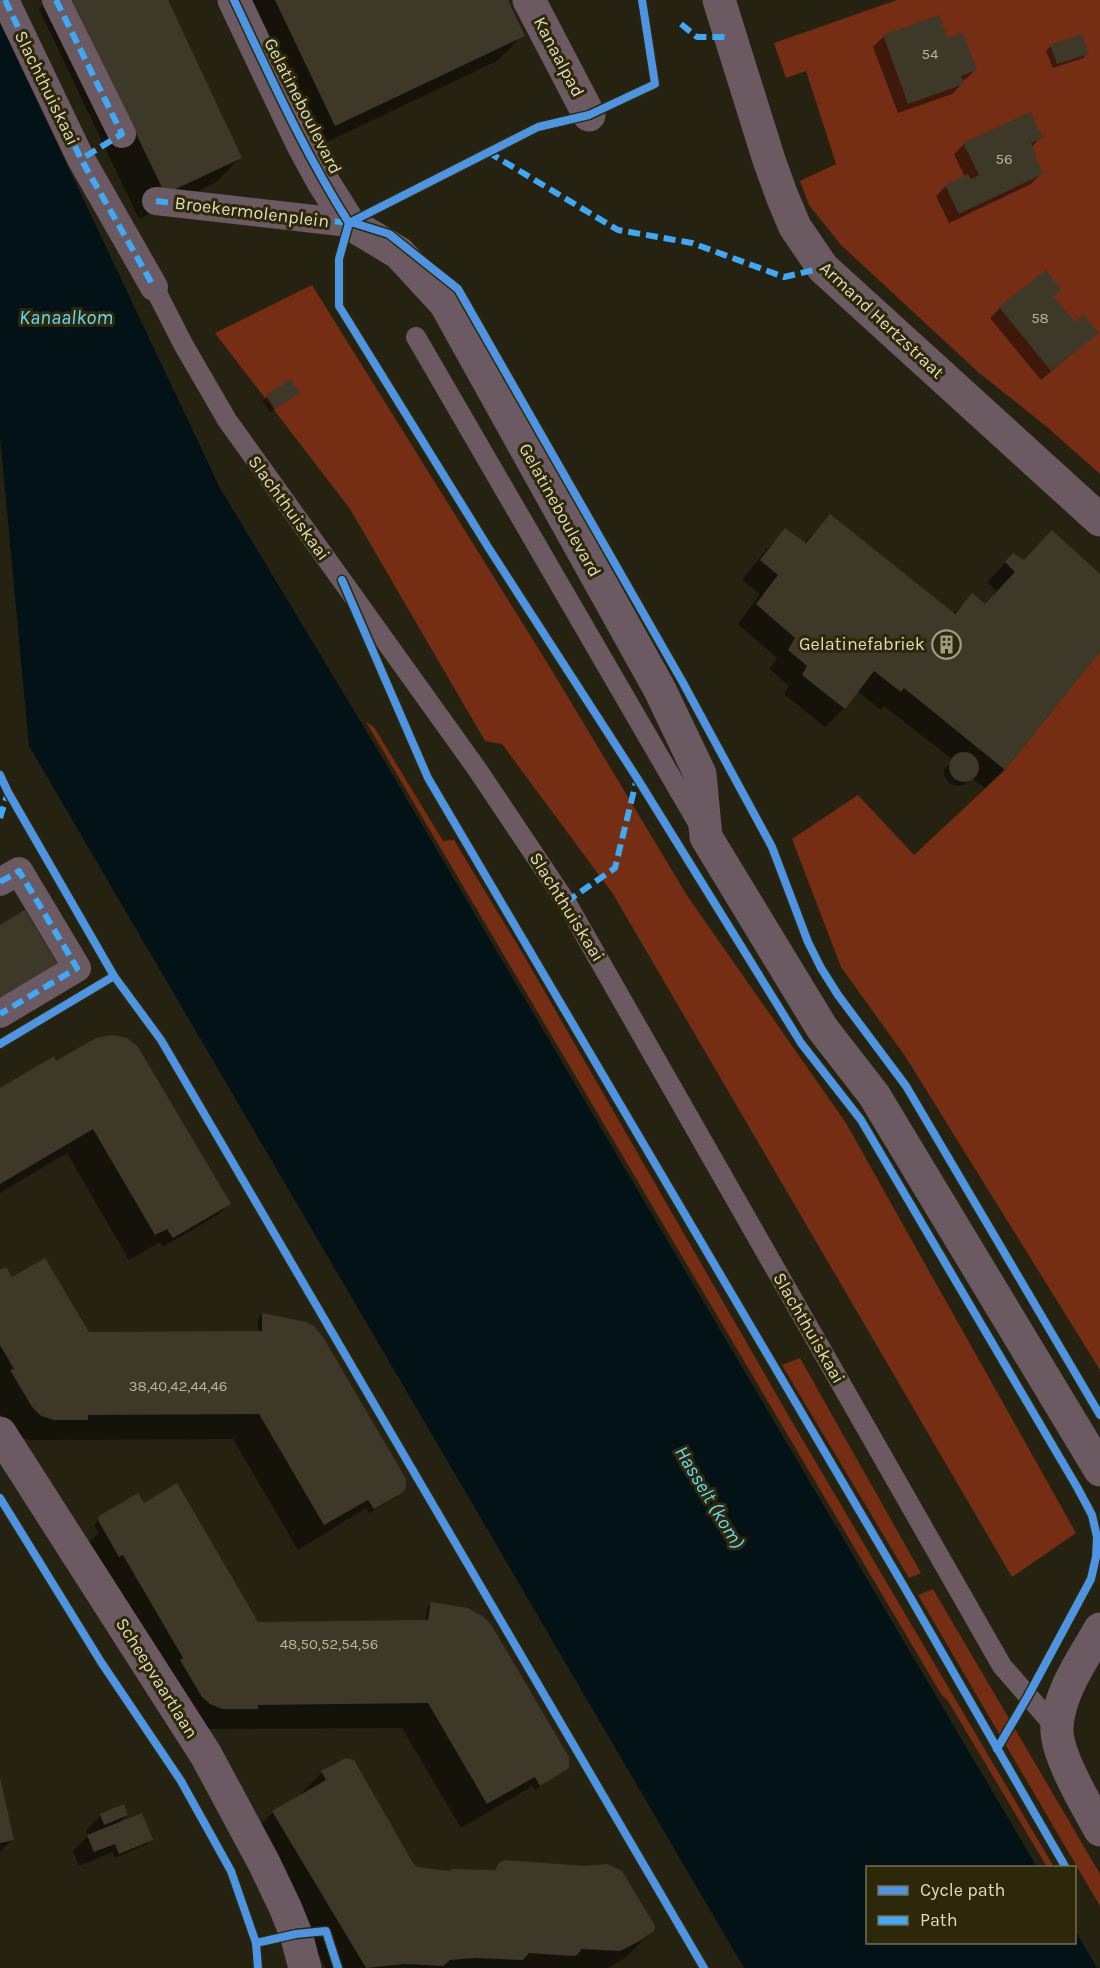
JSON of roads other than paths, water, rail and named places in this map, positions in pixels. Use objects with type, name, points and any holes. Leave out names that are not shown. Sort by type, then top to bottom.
[{"type":"street","name":"Slachthuiskaai","points":[[5,0],[81,159],[154,287]]},
{"type":"street","points":[[56,0],[122,134]]},
{"type":"street","name":"Gelatineboulevard","points":[[234,0],[303,145],[349,223],[399,253],[445,303],[660,690],[700,774],[706,837]]},
{"type":"street","name":"Kanaalpad","points":[[529,0],[589,114]]},
{"type":"street","name":"Armand Hertzstraat","points":[[718,0],[782,196],[795,227],[823,268],[1100,520]]},
{"type":"street","name":"Broekermolenplein","points":[[156,201],[349,223]]},
{"type":"street","points":[[706,837],[822,1028],[874,1095],[1100,1470]]},
{"type":"street","points":[[0,882],[19,871],[77,968],[0,1014]]},
{"type":"street","name":"Scheepvaartlaan","points":[[0,1433],[206,1755],[264,1863],[296,1934],[305,1968]]},
{"type":"street","points":[[1057,1729],[1062,1702],[1100,1629]]},
{"type":"street","name":"Slachthuiskaai","points":[[1057,1729],[1064,1757],[1081,1797],[1100,1830]]},
{"type":"lane","name":"Slachthuiskaai","points":[[154,287],[183,344],[227,420],[477,769],[566,902],[1002,1666],[1057,1729]]},
{"type":"lane","points":[[416,337],[706,837]]},
{"type":"water","points":[[0,23],[220,488],[385,762],[1036,1866],[866,1866],[866,1944],[1076,1944],[1076,1932],[1097,1968],[744,1968],[29,746],[0,436]]},
{"type":"place","name":"Gelatinefabriek","points":[[946,644]]},
{"type":"water label","name":"Kanaalkom","points":[[66,317]]},
{"type":"water label","name":"Hasselt (kom)","points":[[710,1497]]}]
